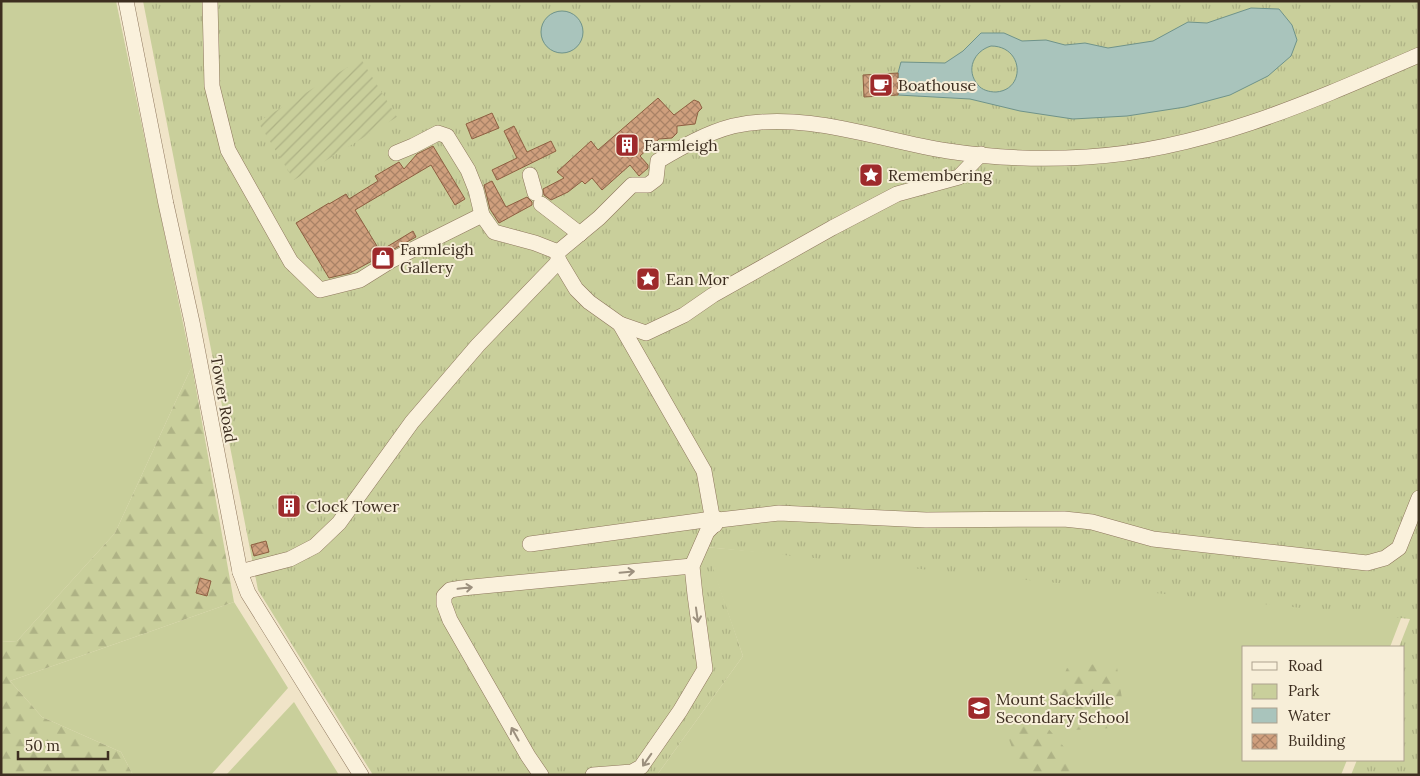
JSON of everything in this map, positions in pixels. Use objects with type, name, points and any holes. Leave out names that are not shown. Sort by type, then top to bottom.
[{"type":"street","name":"Tower Road","points":[[126,1],[166,204],[192,322],[240,572],[252,600],[361,775]]},
{"type":"street","points":[[210,1],[212,86],[228,150],[291,262],[320,290],[360,280],[392,260],[482,215]]},
{"type":"street","points":[[240,572],[290,559],[315,546],[339,523],[412,422],[478,345],[580,234],[632,185],[648,185],[656,179],[658,161],[694,140],[732,126],[766,121],[825,126],[949,152],[1026,159],[1088,157],[1171,146],[1254,122],[1419,56]]},
{"type":"street","points":[[396,153],[438,133],[447,136],[468,170],[476,190],[482,215],[494,232],[535,243],[559,257],[576,289],[589,302],[620,324],[646,332],[684,315],[713,295],[897,194],[959,177],[981,154]]},
{"type":"street","points":[[530,174],[538,199],[580,234]]},
{"type":"street","points":[[620,324],[704,471],[712,516],[717,522]]},
{"type":"street","points":[[530,544],[705,520],[717,522],[780,513],[926,520],[1064,519],[1092,522],[1153,539],[1367,562],[1385,558],[1399,548],[1419,498]]},
{"type":"street","points":[[593,775],[632,772],[641,767],[680,711],[705,669],[692,566],[708,532],[717,522]]},
{"type":"street","points":[[541,775],[528,756],[450,620],[444,604],[444,596],[450,590],[462,588],[692,566]]},
{"type":"green space","points":[[1,1],[116,1],[192,366],[115,533],[17,641],[1,642]]},
{"type":"green space","name":"Farmleigh","points":[[143,1],[1419,1],[1419,775],[1351,775],[1357,761],[1405,761],[1405,646],[1399,646],[1410,619],[706,547],[743,656],[657,775],[373,775],[258,590]]},
{"type":"green space","points":[[361,59],[397,117],[294,180],[258,122]]},
{"type":"green space","points":[[192,366],[234,602],[10,681],[42,717],[121,752],[133,775],[1,775],[1,642],[17,641],[115,533]]},
{"type":"green space","name":"Mount Sackville Secondary School","points":[[705,547],[1405,608],[1390,646],[1242,646],[1242,761],[1347,761],[1341,775],[657,775],[743,656]]},
{"type":"green space","points":[[234,602],[288,688],[211,775],[133,775],[121,752],[42,717],[10,681]]},
{"type":"green space","points":[[1116,661],[1123,705],[1113,728],[1072,730],[1057,691],[1067,668]]},
{"type":"green space","points":[[294,702],[339,775],[226,775]]},
{"type":"green space","points":[[1014,705],[1047,727],[1081,767],[1085,775],[1022,775],[998,709]]},
{"type":"water","points":[[1251,8],[1279,9],[1292,25],[1297,40],[1291,56],[1268,76],[1230,95],[1185,107],[1127,116],[1073,119],[1020,111],[970,99],[898,95],[898,73],[901,62],[945,63],[963,51],[981,33],[1004,33],[1022,41],[1046,40],[1065,45],[1085,43],[1108,48],[1153,41],[1188,22],[1207,23]],"holes":[[[991,46],[1002,48],[1010,53],[1015,60],[1017,68],[1016,77],[1013,84],[1006,89],[991,92],[980,87],[974,79],[972,73],[973,62],[985,48]]]},
{"type":"water","points":[[562,11],[577,17],[583,32],[577,47],[562,53],[547,47],[541,32],[547,17]]},
{"type":"building","name":"Boathouse","points":[[898,73],[898,95],[864,97],[863,75]]},
{"type":"building","name":"Farmleigh","points":[[658,98],[674,115],[694,100],[699,102],[702,108],[698,112],[695,124],[677,126],[677,133],[672,138],[659,139],[640,156],[648,165],[648,168],[639,176],[630,165],[602,190],[592,178],[585,184],[582,181],[568,192],[551,200],[544,195],[543,189],[564,178],[557,172],[591,141],[598,150]]},
{"type":"building","points":[[492,113],[499,128],[472,139],[466,124]]},
{"type":"building","points":[[514,126],[527,152],[551,141],[556,151],[497,180],[492,170],[517,158],[504,131]]},
{"type":"building","points":[[433,146],[465,199],[455,205],[431,165],[355,210],[380,251],[413,231],[416,237],[350,273],[329,278],[296,223],[346,194],[349,199],[378,181],[375,176],[399,162],[404,169],[417,154]]},
{"type":"building","points":[[492,181],[506,207],[527,197],[532,202],[532,205],[499,223],[490,209],[484,185]]},
{"type":"building","name":"Clock Tower","points":[[292,499],[295,509],[285,512],[282,502]]},
{"type":"building","points":[[266,541],[269,552],[254,556],[251,545]]},
{"type":"building","points":[[200,578],[211,581],[207,596],[196,593]]},
{"type":"place","name":"Boathouse","points":[[881,85]]},
{"type":"place","name":"Farmleigh","points":[[627,145]]},
{"type":"place","name":"Remembering","points":[[871,175]]},
{"type":"place","name":"Farmleigh Gallery","points":[[383,258]]},
{"type":"place","name":"Ean Mor","points":[[648,279]]},
{"type":"place","name":"Clock Tower","points":[[289,506]]},
{"type":"place","name":"Mount Sackville Secondary School","points":[[979,708]]}]
